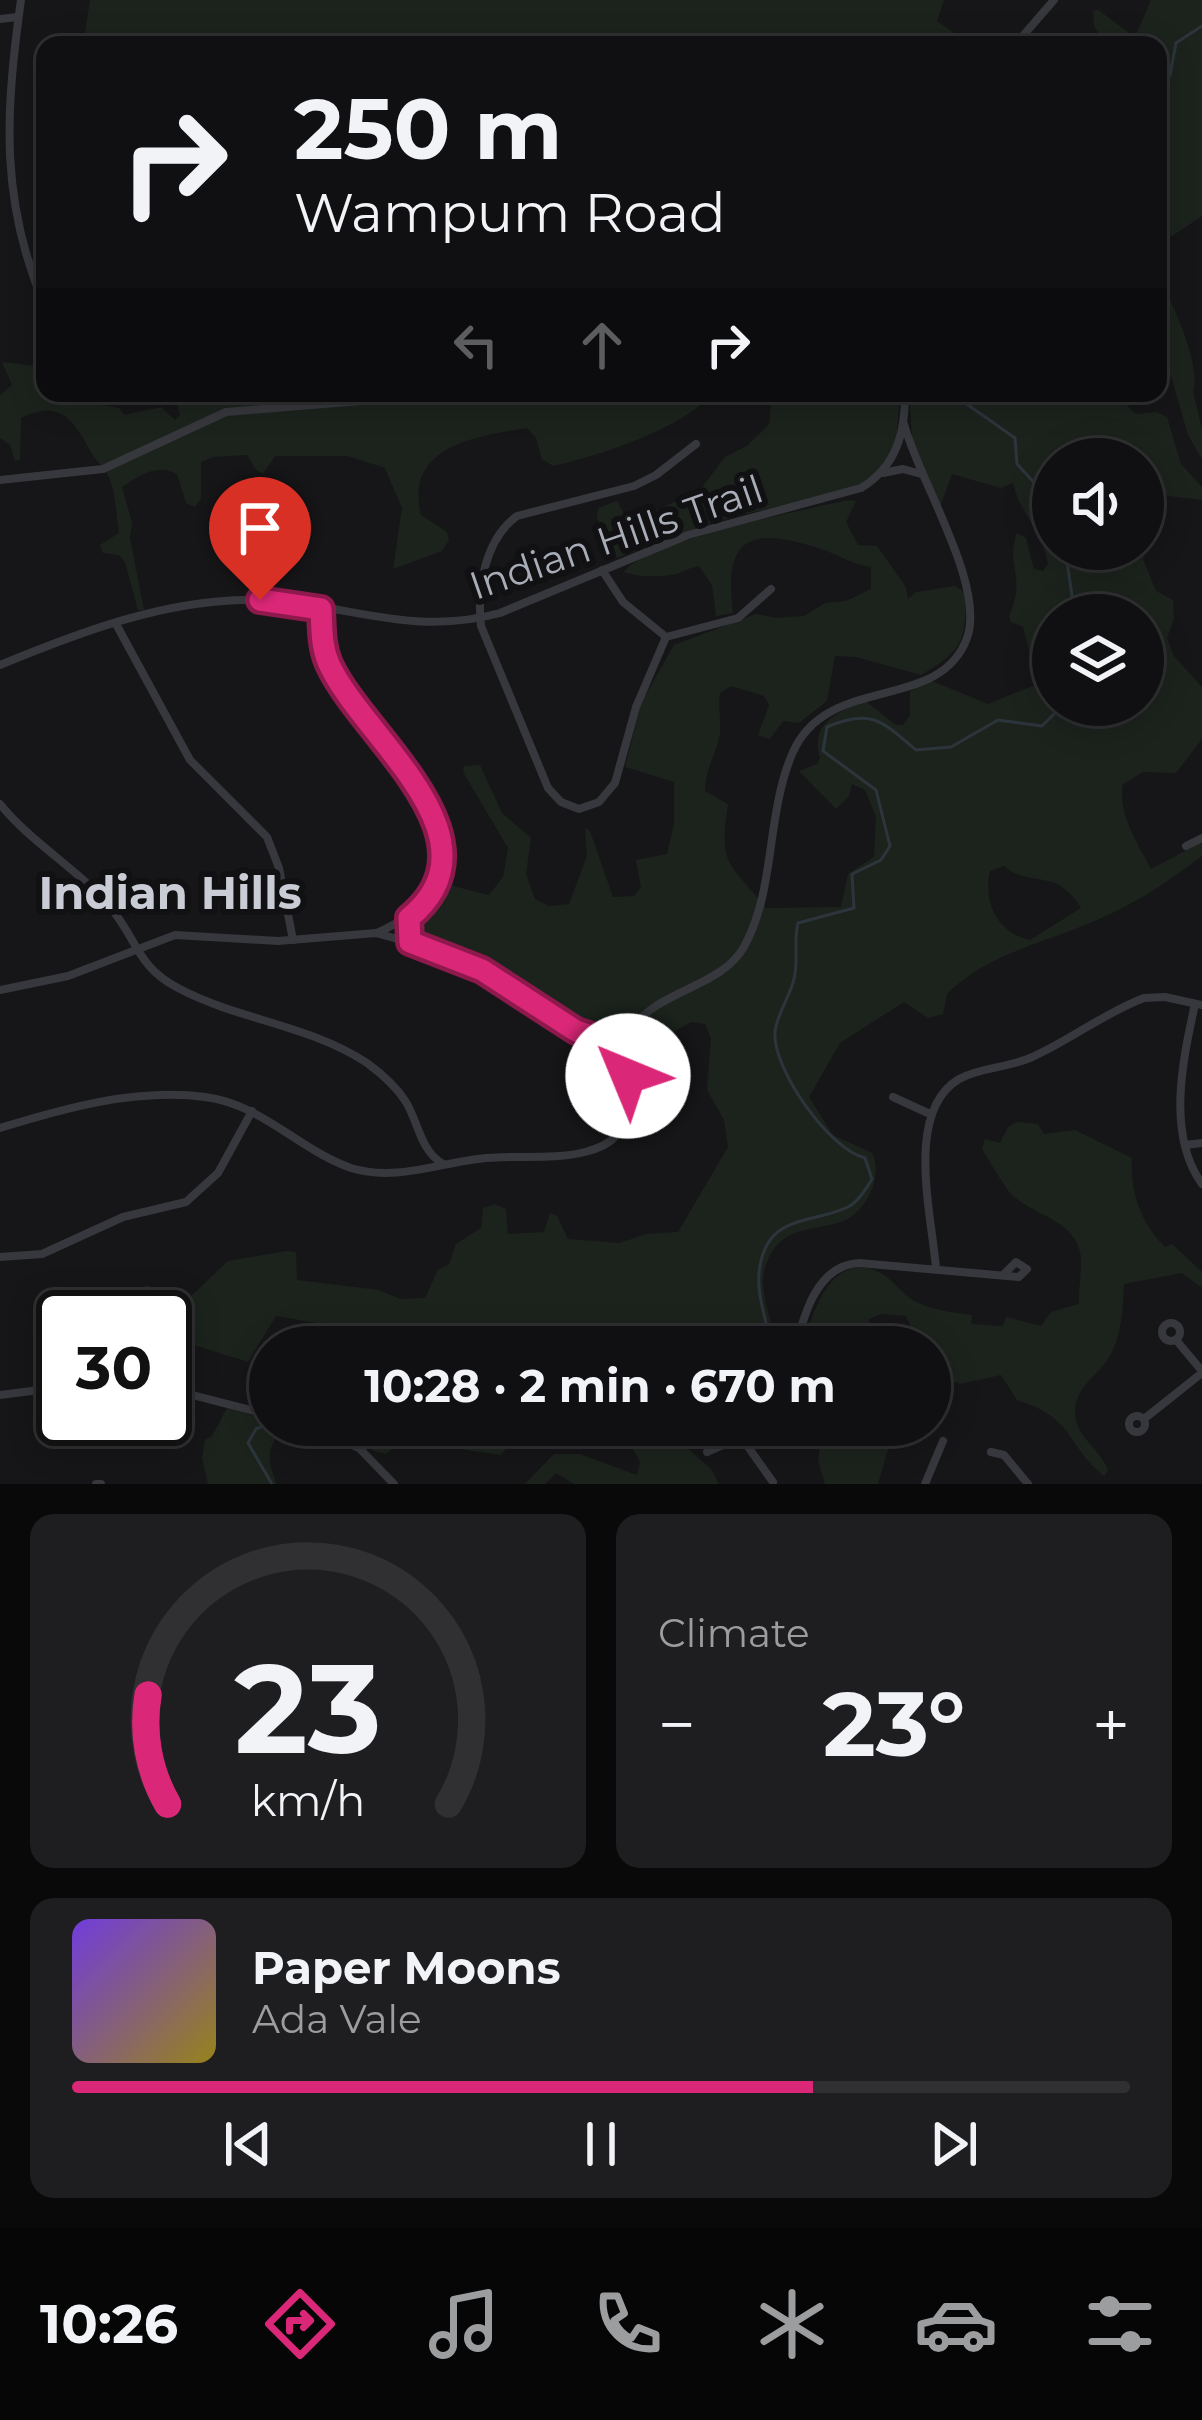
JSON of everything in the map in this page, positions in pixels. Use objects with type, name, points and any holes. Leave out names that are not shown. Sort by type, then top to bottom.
[{"type":"street","points":[[2,197],[1,162],[21,0]]},
{"type":"street","points":[[1023,36],[1054,0]]},
{"type":"street","points":[[0,19],[18,17]]},
{"type":"street","points":[[8,229],[36,291]]},
{"type":"street","points":[[0,480],[103,470],[226,412],[348,402]]},
{"type":"street","points":[[882,473],[895,453],[905,402]]},
{"type":"street","points":[[601,1039],[632,1029],[662,1003],[721,971],[741,953],[757,911],[787,767],[809,726],[844,703],[922,682],[961,652],[971,623],[970,594],[904,424]]},
{"type":"street","points":[[666,637],[636,707],[615,783],[599,802],[579,809],[561,802],[548,788],[480,618],[490,550],[512,520],[539,508],[645,482],[696,444]]},
{"type":"street","points":[[882,473],[903,470],[921,475]]},
{"type":"street","name":"Indian Hills Trail","points":[[0,665],[72,636],[186,607],[236,600],[296,603],[422,625],[480,618],[704,529],[848,494],[882,473]]},
{"type":"street","points":[[602,570],[623,602],[666,637]]},
{"type":"street","points":[[666,637],[738,618],[771,589]]},
{"type":"street","points":[[0,990],[68,976],[175,935],[293,940],[376,933],[409,918],[436,886],[441,858],[438,831],[414,781],[359,712],[329,664],[321,609]]},
{"type":"street","points":[[116,624],[190,760],[267,837],[279,868],[293,940]]},
{"type":"street","points":[[0,804],[101,897],[147,966],[173,986],[327,1042],[365,1062],[402,1096],[426,1150],[443,1164]]},
{"type":"street","points":[[1186,846],[1202,838]]},
{"type":"street","points":[[409,918],[410,942]]},
{"type":"street","points":[[376,933],[482,970],[576,1031],[601,1039],[625,1061]]},
{"type":"street","points":[[936,1269],[925,1139],[939,1098],[959,1080],[1031,1058],[1136,1001],[1158,996],[1199,1005],[1181,1069],[1185,1145],[1202,1184]]},
{"type":"street","points":[[0,1129],[74,1107],[153,1096],[207,1097],[252,1111],[349,1167],[383,1174],[443,1164],[576,1154],[608,1143],[631,1111],[625,1061],[632,1029]]},
{"type":"street","points":[[893,1097],[930,1114]]},
{"type":"street","points":[[0,1257],[42,1254],[123,1216],[186,1202],[218,1173],[252,1111]]},
{"type":"street","points":[[1185,1145],[1202,1143]]},
{"type":"street","points":[[419,1169],[426,1150]]},
{"type":"street","points":[[803,1326],[814,1294],[843,1265],[860,1262],[1003,1275]]},
{"type":"street","points":[[1144,1419],[1202,1372],[1176,1340]]},
{"type":"street","points":[[0,1395],[36,1390]]},
{"type":"street","points":[[192,1395],[249,1410]]},
{"type":"street","points":[[354,1446],[394,1484]]},
{"type":"street","points":[[707,1452],[721,1446]]},
{"type":"street","points":[[747,1446],[773,1482]]},
{"type":"street","points":[[925,1484],[941,1446]]},
{"type":"street","points":[[991,1452],[1004,1455],[1028,1484]]},
{"type":"shaded area","points":[[90,0],[944,0],[937,21],[958,36],[84,36]]},
{"type":"shaded area","points":[[1151,0],[1202,0],[1202,216],[1172,236],[1167,236],[1167,36],[1135,36]]},
{"type":"shaded area","points":[[1093,11],[1134,36],[1100,36]]},
{"type":"shaded area","points":[[1167,296],[1190,351],[1202,459],[1188,435],[1167,372]]},
{"type":"shaded area","points":[[2,362],[36,366],[36,402],[97,402],[119,408],[124,415],[161,407],[175,420],[180,415],[176,402],[704,402],[662,429],[553,466],[542,459],[536,438],[527,428],[449,448],[424,473],[419,491],[421,515],[447,532],[449,540],[442,551],[393,569],[402,508],[385,468],[348,456],[275,456],[263,474],[247,455],[213,457],[201,462],[201,498],[195,507],[186,503],[177,474],[148,472],[122,487],[144,610],[138,610],[125,562],[119,555],[103,553],[100,545],[119,533],[108,474],[80,432],[57,412],[21,418],[20,460],[15,461],[10,445],[0,438],[0,395],[12,385]]},
{"type":"shaded area","points":[[771,402],[899,402],[896,442],[882,468],[854,488],[716,521],[617,558],[597,518],[598,508],[617,501],[624,514],[636,520],[700,490],[725,457],[747,446],[769,424]]},
{"type":"shaded area","points":[[910,402],[1123,402],[1136,414],[1156,412],[1167,417],[1181,464],[1202,487],[1202,500],[1164,492],[1164,438],[1032,438],[1032,524],[1013,483],[1001,488],[952,474],[940,507],[912,437]]},
{"type":"shaded area","points":[[848,500],[856,501],[846,522],[858,545],[877,546],[906,587],[908,599],[916,592],[955,586],[966,593],[963,634],[945,659],[921,675],[835,656],[827,701],[799,723],[783,721],[770,739],[758,735],[769,705],[764,696],[731,686],[720,693],[720,733],[705,791],[728,804],[726,853],[766,908],[841,907],[848,874],[874,857],[876,817],[865,790],[852,784],[849,796],[836,809],[799,771],[817,764],[819,736],[828,721],[864,700],[896,725],[903,725],[910,715],[910,691],[932,681],[988,704],[1030,687],[1032,726],[1164,726],[1164,595],[1173,600],[1174,618],[1167,638],[1174,656],[1202,687],[1202,739],[1176,773],[1143,772],[1123,784],[1123,806],[1151,869],[1202,842],[1202,856],[1125,906],[981,968],[947,994],[943,1014],[928,1018],[904,1002],[840,1043],[809,1097],[833,1135],[872,1153],[874,1183],[865,1203],[850,1217],[788,1236],[772,1252],[763,1275],[771,1326],[334,1326],[276,1316],[270,1326],[249,1326],[248,1362],[192,1344],[192,1295],[228,1261],[296,1252],[297,1280],[379,1290],[400,1299],[425,1298],[438,1270],[449,1264],[456,1244],[481,1228],[483,1208],[495,1204],[506,1209],[508,1234],[544,1232],[550,1213],[557,1216],[568,1239],[620,1243],[646,1234],[678,1232],[728,1147],[724,1120],[707,1090],[711,1038],[705,1024],[691,1022],[645,1049],[636,1049],[617,1029],[598,1028],[562,1015],[498,970],[417,936],[413,927],[441,883],[489,895],[503,877],[508,848],[463,772],[464,766],[480,765],[502,813],[531,838],[526,874],[535,899],[549,906],[569,904],[587,856],[585,828],[613,897],[634,896],[641,887],[636,860],[667,854],[674,824],[674,782],[625,767],[641,703],[674,645],[756,614],[804,616],[825,603],[846,601],[871,589],[871,567],[794,541],[759,539],[746,544],[732,568],[733,613],[716,616],[712,585],[699,566],[666,576],[624,572],[638,560],[728,528]],"holes":[[[1004,866],[1023,876],[1053,882],[1081,908],[1030,940],[1009,931],[995,914],[989,894],[990,871]]]},
{"type":"shaded area","points":[[1017,533],[1026,538],[1032,570],[1147,570],[1162,594],[1032,594],[1032,659],[1023,627],[1009,616],[1016,591],[1013,554]]},
{"type":"shaded area","points":[[1017,1122],[1038,1124],[1044,1134],[1075,1130],[1132,1158],[1135,1195],[1149,1228],[1165,1247],[1172,1244],[1202,1272],[1202,1288],[1182,1273],[1124,1284],[1113,1350],[1076,1404],[1076,1422],[1105,1463],[1104,1476],[1050,1415],[1017,1400],[1001,1375],[960,1384],[951,1381],[951,1326],[910,1326],[906,1316],[881,1314],[868,1320],[872,1326],[809,1326],[837,1277],[863,1267],[879,1272],[916,1302],[972,1315],[971,1324],[1002,1326],[1007,1317],[1041,1326],[1051,1312],[1079,1304],[1081,1260],[1074,1238],[1015,1197],[982,1149],[985,1139],[1000,1143],[1008,1127]]},
{"type":"shaded area","points":[[227,1408],[249,1414],[249,1446],[272,1446],[271,1467],[277,1484],[208,1484],[202,1458],[205,1440]]},
{"type":"shaded area","points":[[366,1446],[396,1446],[386,1454]]},
{"type":"shaded area","points":[[458,1446],[508,1446],[501,1455]]},
{"type":"shaded area","points":[[632,1446],[685,1446],[711,1469],[719,1484],[574,1484],[556,1473],[545,1484],[525,1484],[554,1454],[580,1454],[637,1475],[640,1462]]},
{"type":"shaded area","points":[[820,1446],[889,1446],[878,1484],[825,1484],[818,1460]]},
{"type":"waterway","points":[[1167,78],[1176,43],[1202,26]]},
{"type":"waterway","points":[[964,402],[1015,438],[1017,464],[1032,480]]},
{"type":"waterway","points":[[1068,570],[1072,594]]},
{"type":"waterway","points":[[766,1326],[759,1274],[770,1240],[791,1224],[848,1207],[872,1179],[865,1158],[836,1140],[806,1106],[783,1066],[775,1032],[794,979],[798,923],[854,908],[852,874],[881,860],[890,846],[876,790],[823,751],[827,727],[855,718],[875,720],[916,750],[951,747],[998,720],[1032,725]]},
{"type":"waterway","points":[[250,1446],[272,1484]]},
{"type":"district","name":"Indian Hills","points":[[170,893]]},
{"type":"route","points":[[260,600],[321,609],[325,651],[335,674],[414,781],[433,817],[440,873],[429,898],[409,918],[410,942],[482,970],[576,1031],[601,1039],[625,1061],[628,1076]]}]
